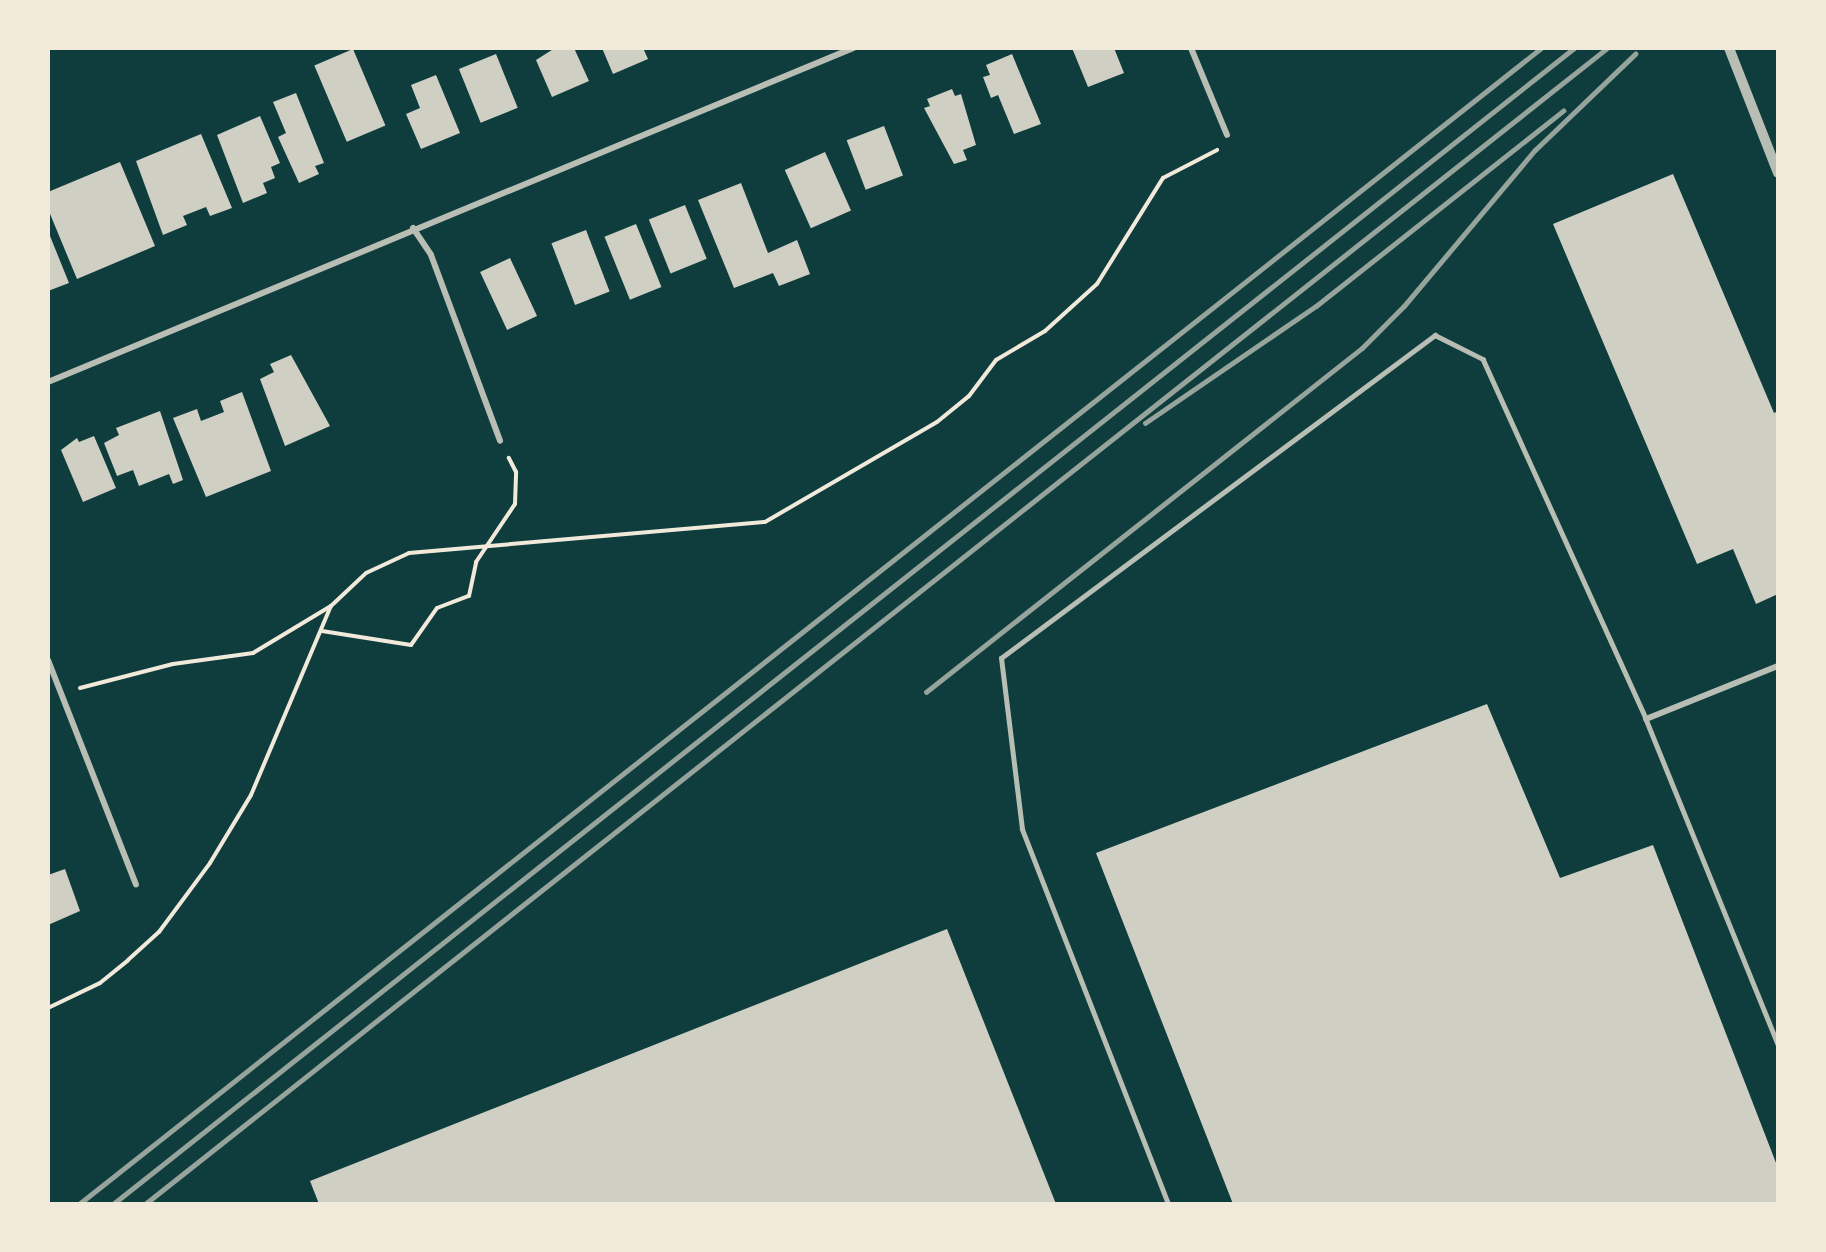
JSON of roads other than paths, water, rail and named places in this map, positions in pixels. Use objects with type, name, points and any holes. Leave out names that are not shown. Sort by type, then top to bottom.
[{"type":"street","points":[[48,382],[413,228],[853,48]]},
{"type":"street","points":[[1729,48],[1778,173]]},
{"type":"street","points":[[1193,49],[1227,135]]},
{"type":"street","points":[[413,228],[431,255],[500,441]]},
{"type":"street","points":[[48,660],[136,884]]},
{"type":"street","points":[[1646,719],[1778,666]]},
{"type":"lane","points":[[1168,1204],[1022,829],[1000,658],[1435,335],[1483,359],[1646,719],[1778,1044]]},
{"type":"railway","points":[[79,1204],[1541,48]]},
{"type":"railway","points":[[113,1204],[1574,48]]},
{"type":"railway","points":[[145,1204],[1607,48]]},
{"type":"railway","points":[[926,692],[1362,348],[1404,306],[1535,150],[1635,54]]},
{"type":"railway","points":[[1145,423],[1316,306],[1563,111]]}]
